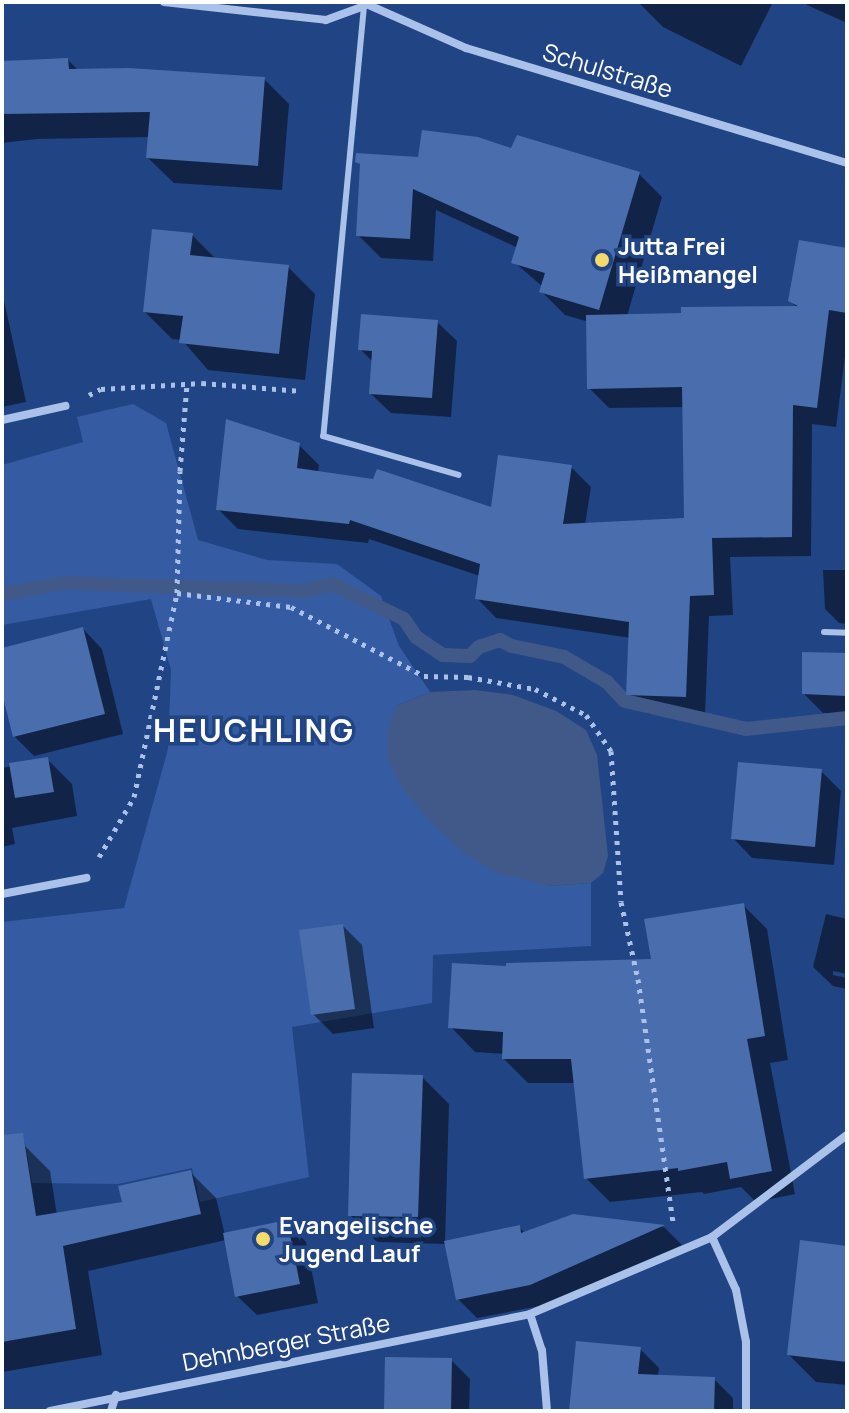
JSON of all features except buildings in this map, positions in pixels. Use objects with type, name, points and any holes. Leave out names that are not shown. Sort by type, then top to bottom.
[{"type":"street","points":[[164,2],[326,20],[363,4]]},
{"type":"street","name":"Schulstraße","points":[[363,4],[466,48],[847,163]]},
{"type":"street","points":[[2,420],[65,406]]},
{"type":"street","points":[[2,894],[86,878]]},
{"type":"street","name":"Dehnberger Straße","points":[[50,1411],[116,1395],[530,1314],[678,1254],[712,1237],[847,1135]]},
{"type":"street","points":[[712,1237],[736,1290],[746,1342],[746,1411]]},
{"type":"street","points":[[530,1314],[542,1350],[547,1411]]},
{"type":"street","points":[[111,1411],[116,1395]]},
{"type":"lane","points":[[363,4],[323,436],[459,475]]},
{"type":"lane","points":[[824,632],[847,633]]},
{"type":"path","points":[[65,406],[101,389],[187,384],[326,393]]},
{"type":"path","points":[[86,878],[134,797],[177,593],[180,471],[187,384]]},
{"type":"path","points":[[177,593],[291,607],[424,676],[468,677],[535,689],[586,715],[611,751],[621,902],[638,979],[678,1254]]},
{"type":"shaded area","points":[[133,404],[166,423],[198,540],[267,560],[337,564],[381,596],[399,646],[430,692],[396,706],[548,886],[591,883],[591,946],[433,955],[432,1003],[292,1027],[309,1177],[200,1202],[192,1168],[118,1184],[32,1183],[25,1142],[2,1145],[2,922],[124,908],[168,749],[171,670],[151,599],[2,625],[2,465],[83,442],[77,417]]},
{"type":"shaded area","points":[[475,690],[513,695],[556,711],[586,730],[597,755],[608,856],[603,873],[591,883],[548,886],[497,873],[467,855],[430,821],[401,786],[388,760],[388,729],[396,706],[430,692]]},
{"type":"waterway","points":[[2,594],[66,583],[304,591],[332,584],[404,619],[416,637],[443,655],[470,656],[479,647],[500,640],[512,646],[564,657],[607,682],[625,701],[746,729],[847,718]]},
{"type":"place","name":"Jutta Frei Heißmangel","points":[[602,260]]},
{"type":"place","name":"Evangelische Jugend Lauf","points":[[263,1239]]},
{"type":"district","name":"HEUCHLING","points":[[254,730]]}]
